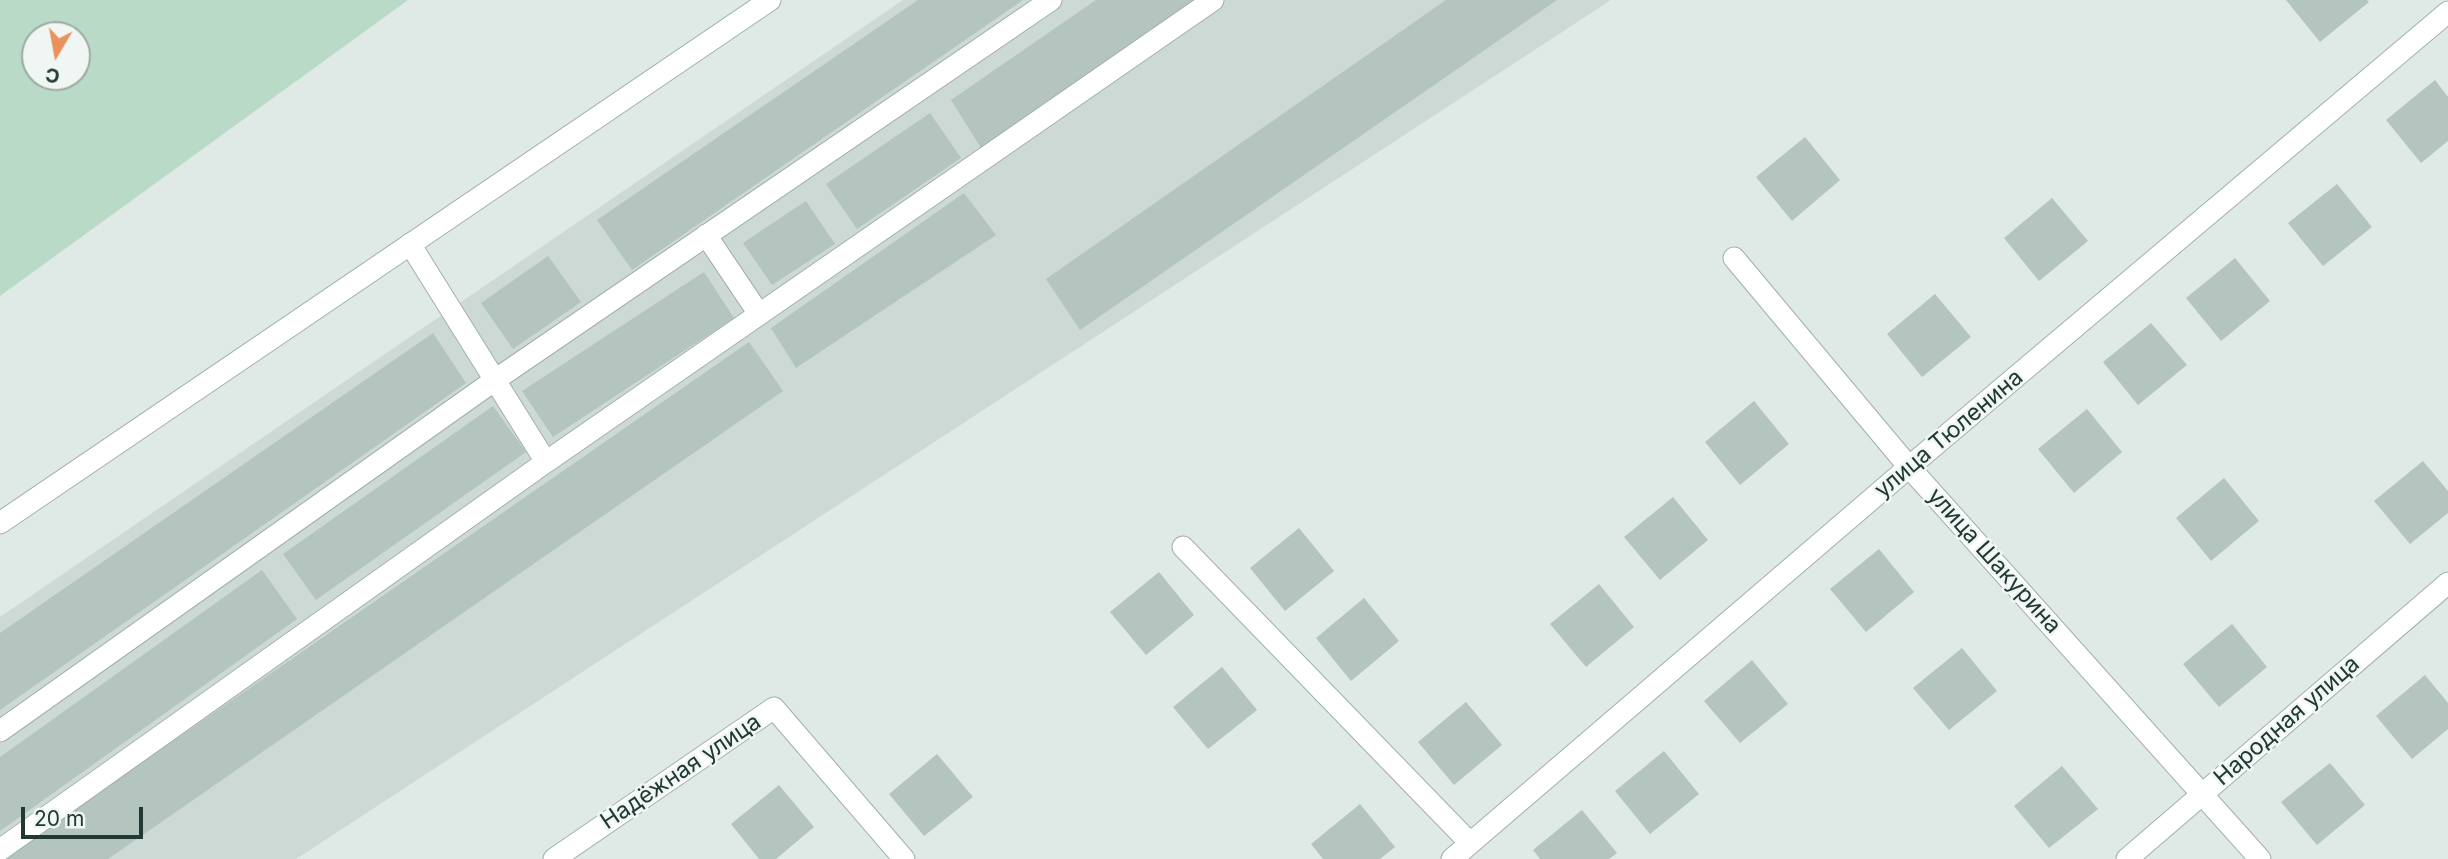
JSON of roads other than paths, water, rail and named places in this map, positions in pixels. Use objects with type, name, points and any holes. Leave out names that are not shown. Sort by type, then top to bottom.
[{"type":"street","points":[[0,523],[771,0]]},
{"type":"street","points":[[0,731],[495,380],[1051,0]]},
{"type":"street","points":[[0,850],[546,462],[1213,0]]},
{"type":"street","name":"улица Тюленина","points":[[1452,859],[1909,467],[2448,12]]},
{"type":"street","points":[[706,236],[759,314]]},
{"type":"street","points":[[410,244],[546,462]]},
{"type":"street","name":"улица Шакурина","points":[[1734,258],[1909,467],[2260,859]]},
{"type":"street","points":[[1183,547],[1470,843]]},
{"type":"street","name":"Народная улица","points":[[2127,859],[2448,583]]},
{"type":"street","name":"Надёжная улица","points":[[554,859],[774,708],[904,859]]}]
